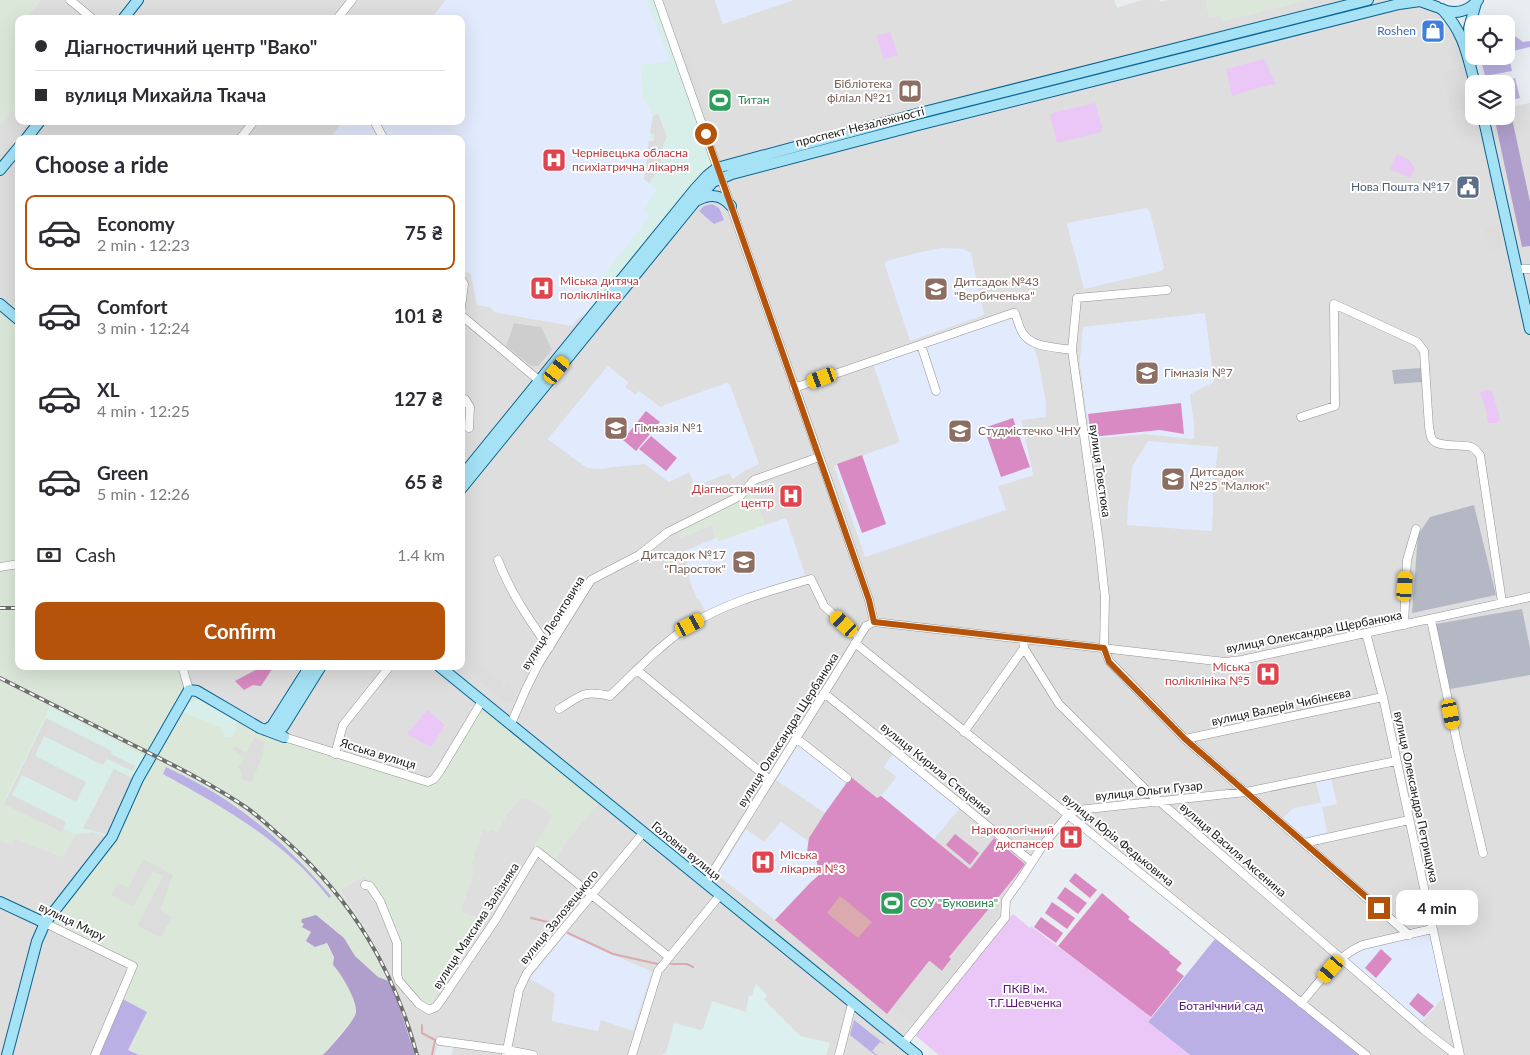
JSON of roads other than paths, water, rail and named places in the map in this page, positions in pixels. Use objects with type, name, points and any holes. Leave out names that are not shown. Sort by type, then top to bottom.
[{"type":"main road","points":[[126,15],[138,0]]},
{"type":"main road","name":"проспект Незалежності","points":[[465,484],[695,189],[717,168],[928,110],[1368,0]]},
{"type":"main road","points":[[1473,15],[1477,0]]},
{"type":"main road","name":"проспект Незалежності","points":[[465,472],[693,204],[713,182],[721,178],[788,158],[918,124],[1399,4],[1420,1],[1437,5],[1450,12],[1462,11],[1473,6],[1477,0]]},
{"type":"main road","points":[[1437,5],[1457,28],[1465,46]]},
{"type":"main road","points":[[29,135],[37,125]]},
{"type":"main road","points":[[1485,125],[1530,329]]},
{"type":"main road","points":[[0,170],[15,152]]},
{"type":"main road","points":[[693,204],[711,195],[724,199],[731,206]]},
{"type":"main road","points":[[0,304],[15,317]]},
{"type":"main road","points":[[307,670],[272,726],[277,732],[318,670]]},
{"type":"main road","name":"Головна вулиця","points":[[444,670],[917,1055]]},
{"type":"main road","points":[[7,1055],[37,941],[44,923],[112,837],[138,779],[189,690]]},
{"type":"main road","name":"Ясська вулиця","points":[[189,690],[197,691],[277,732]]},
{"type":"main road","name":"вулиця Миру","points":[[0,902],[44,923]]},
{"type":"street","points":[[70,0],[88,15]]},
{"type":"street","points":[[340,15],[352,0]]},
{"type":"street","points":[[658,0],[820,458],[869,600],[874,622]]},
{"type":"street","points":[[1517,269],[1530,269]]},
{"type":"street","name":"вулиця Товстюка","points":[[1104,648],[1105,597],[1072,350],[1077,298],[1167,290]]},
{"type":"street","points":[[1301,417],[1335,406],[1334,304],[1417,342],[1424,351],[1429,427],[1432,438],[1435,442],[1458,447],[1471,447],[1480,455],[1502,602]]},
{"type":"street","points":[[794,388],[1015,313],[1022,332],[1035,344],[1072,350]]},
{"type":"street","points":[[465,319],[542,383]]},
{"type":"street","points":[[921,345],[936,390]]},
{"type":"street","points":[[465,399],[470,408],[469,428]]},
{"type":"street","name":"вулиця Леонтовича","points":[[511,724],[526,689],[549,648],[592,580],[639,554],[678,527],[740,496],[754,480],[820,458]]},
{"type":"street","points":[[1404,626],[1407,560],[1416,529]]},
{"type":"street","points":[[498,560],[504,577],[532,624],[549,648]]},
{"type":"street","points":[[0,567],[15,565]]},
{"type":"street","name":"вулиця Юрія Федьковича","points":[[638,670],[665,644],[690,625],[722,608],[811,578],[824,606],[857,640],[964,732],[1366,1055]]},
{"type":"street","name":"вулиця Олександра Щербанюка","points":[[706,883],[866,626],[874,622],[1225,662],[1404,626],[1530,597]]},
{"type":"street","points":[[1431,620],[1483,853]]},
{"type":"street","name":"вулиця Олександра Петрищука","points":[[1366,633],[1383,697],[1460,1055]]},
{"type":"street","name":"вулиця Василя Аксенина","points":[[1023,640],[1024,648],[1060,704],[1160,801],[1424,1030],[1456,1055]]},
{"type":"street","points":[[964,732],[1024,648]]},
{"type":"street","points":[[1104,648],[1109,662],[1185,739],[1409,935]]},
{"type":"street","points":[[183,670],[189,690]]},
{"type":"street","points":[[335,754],[342,725],[387,670]]},
{"type":"street","points":[[559,709],[590,692],[610,696],[638,670],[770,780]]},
{"type":"street","name":"вулиця Кирила Стеценка","points":[[824,693],[1032,862]]},
{"type":"street","name":"вулиця Валерія Чибінєєва","points":[[1185,739],[1383,697]]},
{"type":"street","name":"Ясська вулиця","points":[[277,732],[335,754],[428,782],[434,779],[440,771],[482,700]]},
{"type":"street","points":[[796,738],[847,778]]},
{"type":"street","name":"вулиця Ольги Гузар","points":[[1068,814],[1078,810],[1246,792],[1396,761]]},
{"type":"street","points":[[903,1044],[1005,918],[1006,900],[1068,814]]},
{"type":"street","points":[[1304,842],[1409,820]]},
{"type":"street","name":"вулиця Залозецького","points":[[507,1052],[519,990],[527,973],[643,833]]},
{"type":"street","name":"вулиця Максима Залізняка","points":[[365,885],[370,886],[380,901],[394,931],[398,943],[399,981],[424,1008],[432,1009],[442,999],[496,919],[537,851],[592,894]]},
{"type":"street","points":[[592,894],[669,957]]},
{"type":"street","points":[[632,1055],[658,971],[720,895]]},
{"type":"street","name":"вулиця Миру","points":[[44,923],[133,966],[95,1055]]},
{"type":"street","points":[[1301,1003],[1341,957],[1363,945],[1432,929]]},
{"type":"street","points":[[839,1055],[852,1004]]},
{"type":"street","points":[[440,1041],[533,1055]]},
{"type":"waterway","points":[[531,918],[552,923],[559,929]]},
{"type":"waterway","points":[[568,933],[613,954],[658,964]]},
{"type":"waterway","points":[[671,964],[687,964],[693,967]]},
{"type":"waterway","points":[[422,1025],[422,1033],[435,1040],[432,1055]]},
{"type":"railway","points":[[0,608],[15,608]]},
{"type":"railway","points":[[0,678],[206,783],[247,808],[287,842],[332,888],[368,939],[396,994],[408,1024],[417,1055]]},
{"type":"place","name":"Roshen","points":[[1433,31]]},
{"type":"place","name":"Бібліотека філіал №21","points":[[910,91]]},
{"type":"place","name":"Титан","points":[[720,100]]},
{"type":"place","name":"Чернівецька обласна психіатрична лікарня","points":[[554,160]]},
{"type":"place","name":"Нова Пошта №17","points":[[1468,187]]},
{"type":"place","name":"Міська дитяча поліклініка","points":[[542,288]]},
{"type":"place","name":"Дитсадок №43 \"Вербиченька\"","points":[[936,289]]},
{"type":"place","name":"Гімназія №7","points":[[1147,373]]},
{"type":"place","name":"Гімназія №1","points":[[616,428]]},
{"type":"place","name":"Студмістечко ЧНУ","points":[[960,431]]},
{"type":"place","name":"Дитсадок №25 \"Малюк\"","points":[[1173,479]]},
{"type":"place","name":"Діагностичний центр","points":[[791,496]]},
{"type":"place","name":"Дитсадок №17 \"Паросток\"","points":[[744,562]]},
{"type":"place","name":"Міська поліклініка №5","points":[[1268,674]]},
{"type":"place","name":"Наркологічний диспансер","points":[[1071,837]]},
{"type":"place","name":"Міська лікарня №3","points":[[763,862]]},
{"type":"place","name":"СОУ \"Буковина\"","points":[[892,903]]},
{"type":"park label","name":"ПКіВ ім. Т.Г.Шевченка","points":[[1025,996]]},
{"type":"park label","name":"Ботанічний сад","points":[[1221,1006]]}]
